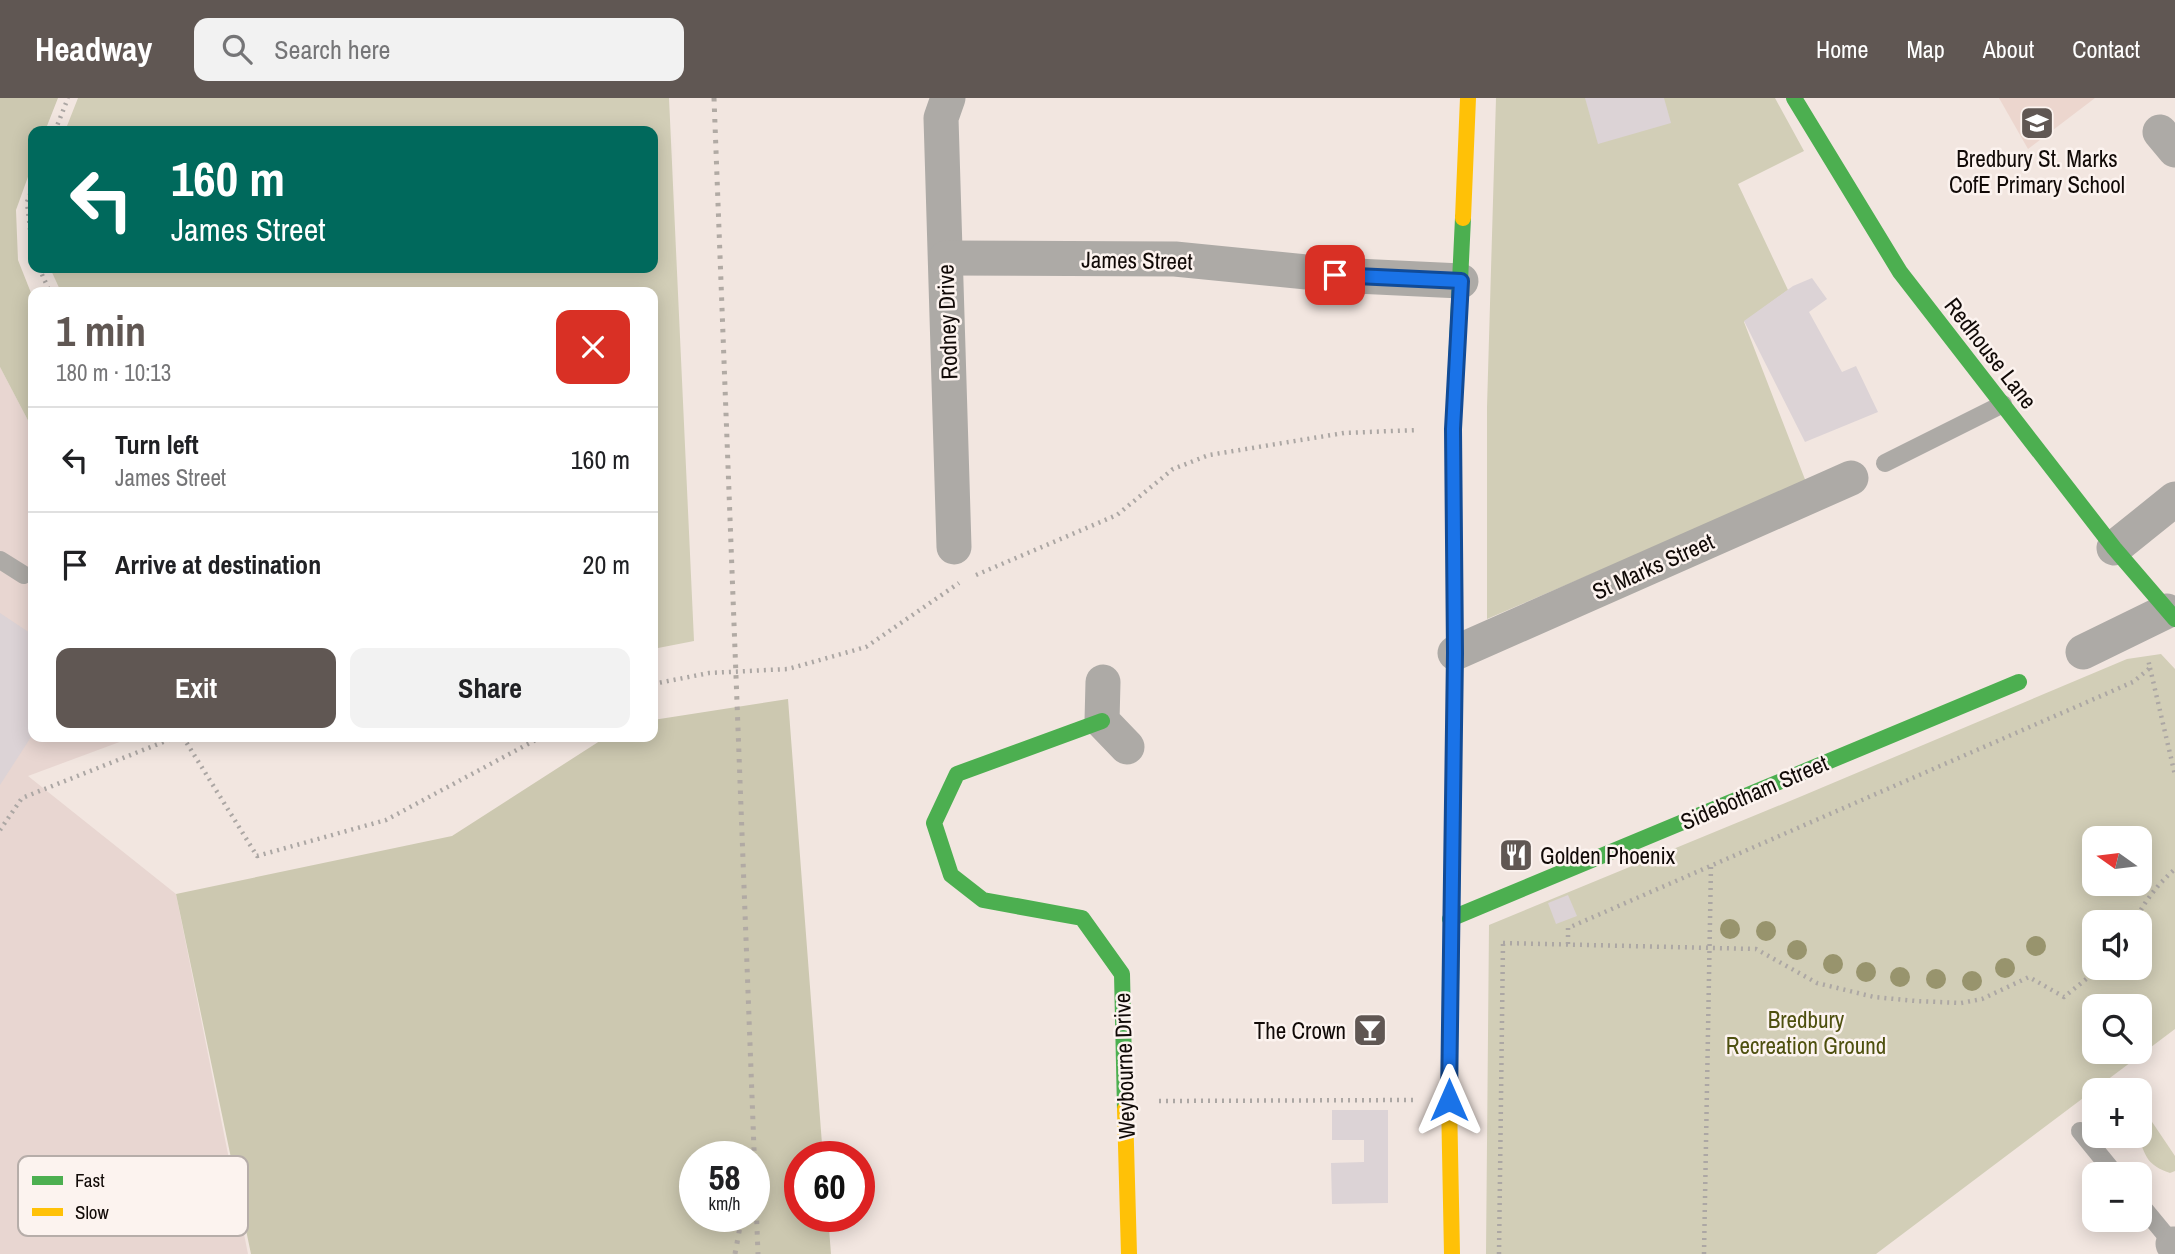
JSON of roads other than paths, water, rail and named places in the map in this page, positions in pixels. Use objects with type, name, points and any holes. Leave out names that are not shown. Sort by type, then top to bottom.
[{"type":"street","name":"Rodney Drive","points":[[948,98],[941,118],[954,547]]},
{"type":"street","points":[[1452,1254],[1449,1100],[1455,653],[1453,429],[1468,98]]},
{"type":"street","name":"Redhouse Lane","points":[[1794,98],[1900,272],[2114,548],[2171,615]]},
{"type":"street","name":"James Street","points":[[946,258],[1175,259],[1331,275],[1461,281]]},
{"type":"street","name":"St Marks Street","points":[[1455,653],[1851,478]]},
{"type":"street","points":[[2114,548],[2175,499]]},
{"type":"street","points":[[2083,652],[2127,631],[2171,615]]},
{"type":"street","points":[[1103,682],[1102,721],[1126,747]]},
{"type":"street","name":"Sidebotham Street","points":[[1450,919],[2019,682]]},
{"type":"street","name":"Weybourne Drive","points":[[1102,721],[957,775],[934,823],[951,874],[983,900],[1082,918],[1122,974],[1129,1254]]},
{"type":"lane","points":[[1885,463],[2003,404]]},
{"type":"lane","points":[[0,560],[24,575]]},
{"type":"lane","points":[[2080,1131],[2105,1162]]},
{"type":"lane","points":[[2152,1218],[2174,1245]]},
{"type":"railway","points":[[714,98],[758,1254]]},
{"type":"railway","points":[[735,1254],[739,1232]]},
{"type":"place","name":"Bredbury St. Marks CofE Primary School","points":[[2037,123]]},
{"type":"place","name":"Golden Phoenix","points":[[1516,855]]},
{"type":"place","name":"The Crown","points":[[1370,1030]]},
{"type":"park label","name":"Bredbury Recreation Ground","points":[[1806,1032]]}]
